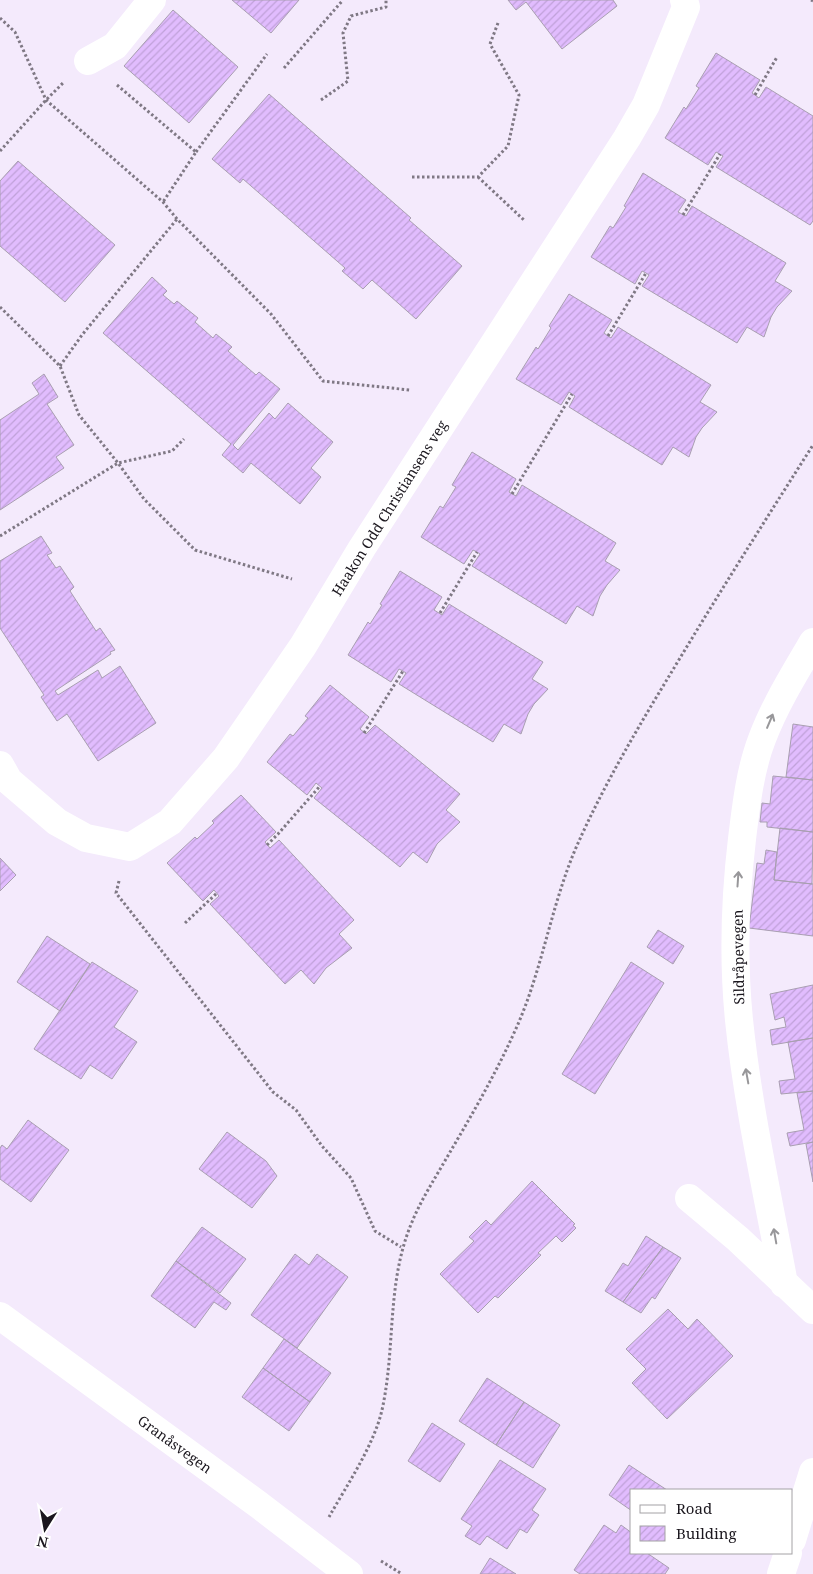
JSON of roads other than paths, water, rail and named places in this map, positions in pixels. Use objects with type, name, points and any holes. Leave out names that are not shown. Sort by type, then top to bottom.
[{"type":"street","points":[[88,60],[115,46],[152,0]]},
{"type":"street","name":"Haakon Odd Christiansens veg","points":[[0,765],[9,781],[57,822],[86,838],[130,846],[170,822],[226,758],[303,646],[362,548],[627,138],[646,105],[686,7],[684,0]]},
{"type":"street","name":"Sildråpevegen","points":[[784,1284],[745,1070],[739,1018],[736,915],[744,827],[752,778],[761,740],[776,706],[813,642]]},
{"type":"street","points":[[690,1198],[738,1239],[813,1310]]},
{"type":"street","name":"Granåsvegen","points":[[0,1316],[259,1505],[349,1574]]},
{"type":"street","points":[[793,1537],[813,1472]]},
{"type":"street","points":[[780,1574],[788,1554]]}]
